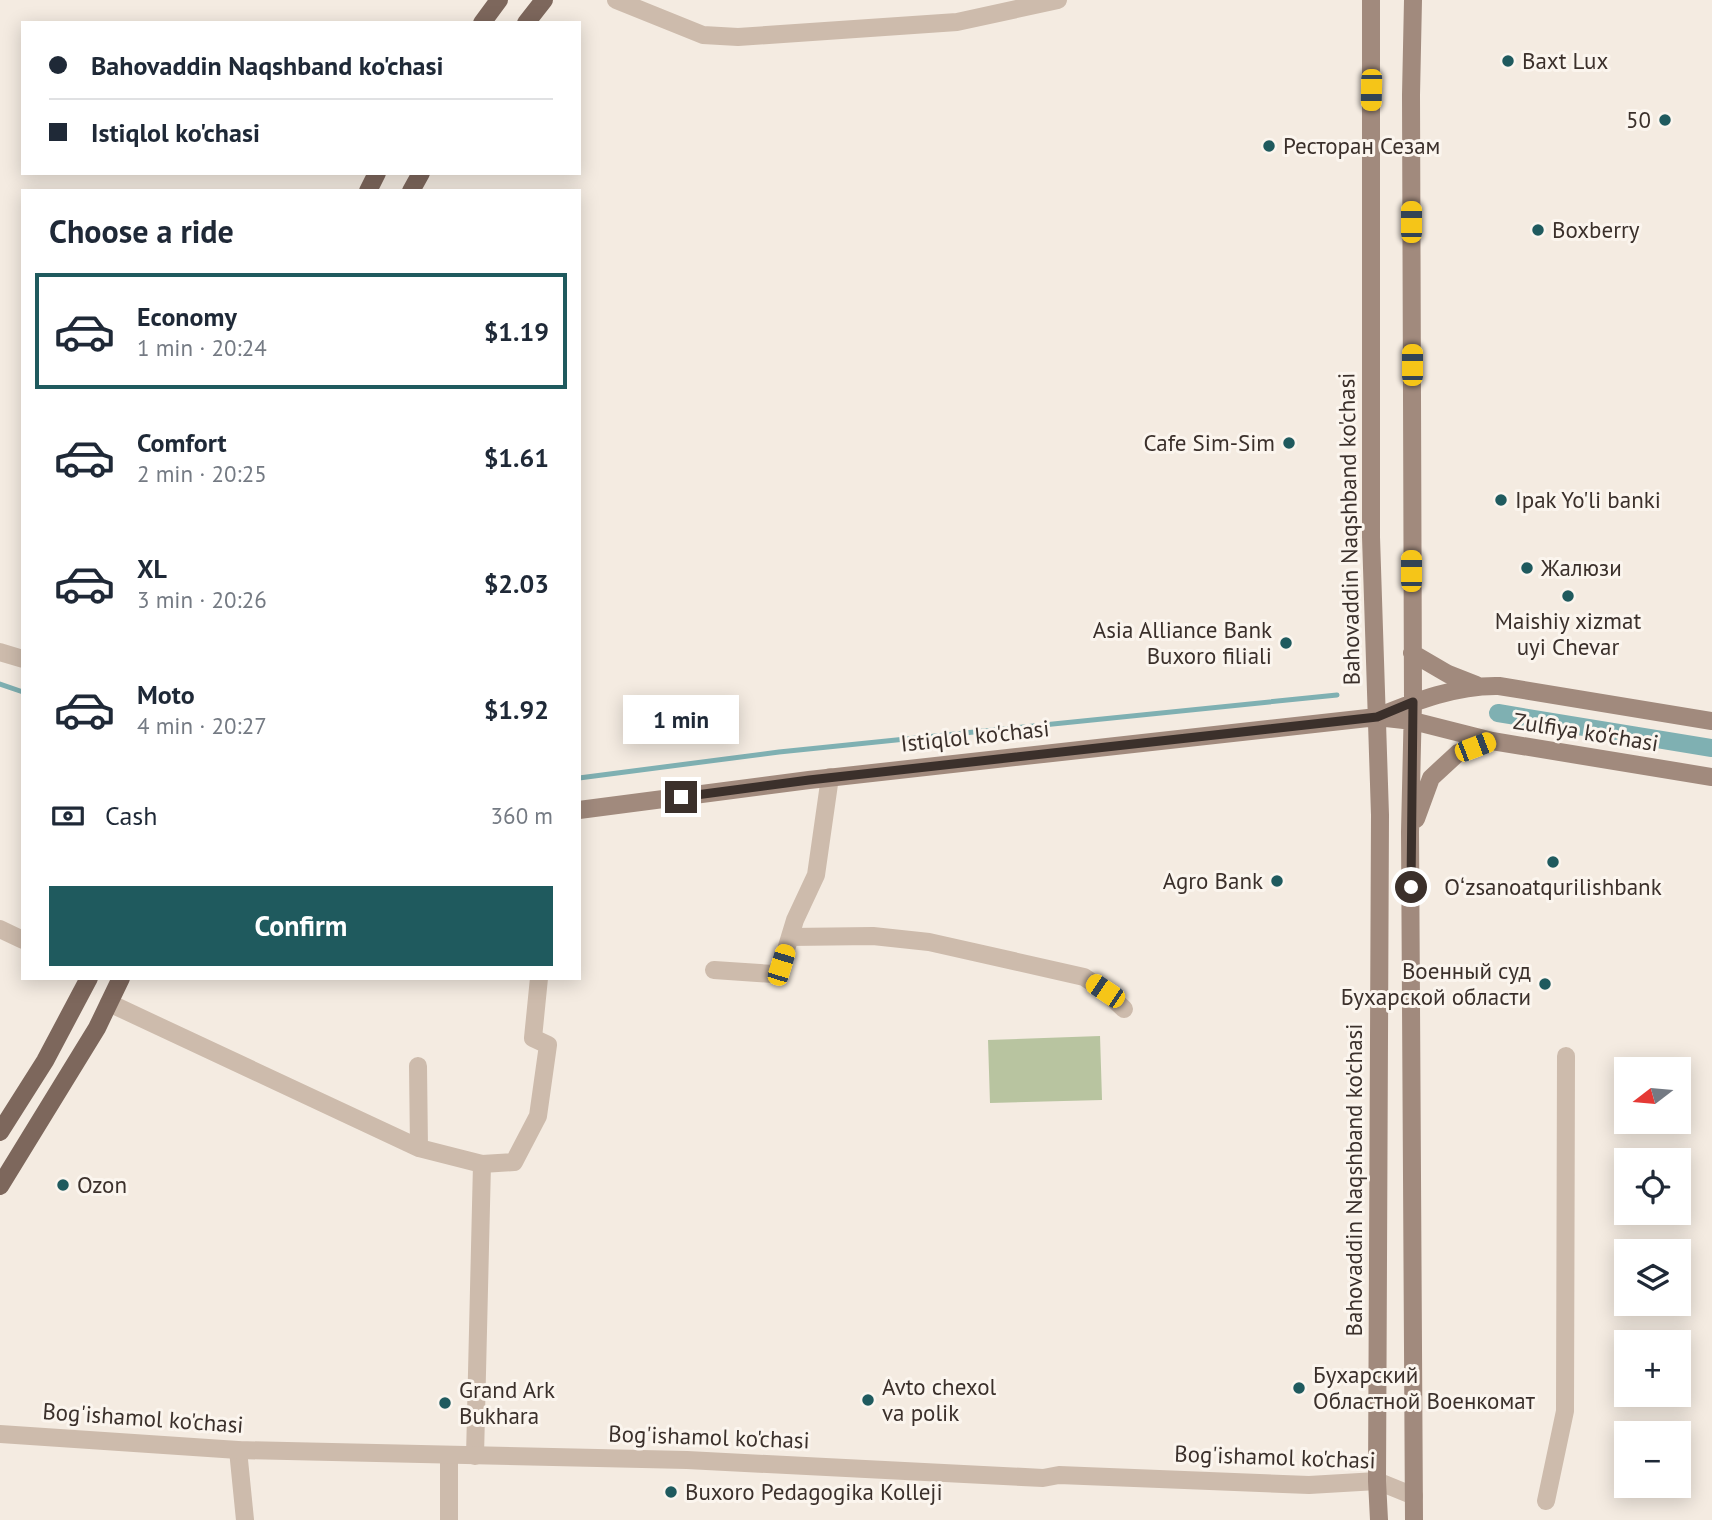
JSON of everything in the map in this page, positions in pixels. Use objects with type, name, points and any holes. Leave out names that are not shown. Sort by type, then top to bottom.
[{"type":"main road","points":[[483,21],[499,0]]},
{"type":"main road","points":[[528,21],[544,0]]},
{"type":"main road","name":"Bahovaddin Naqshband ko'chasi","points":[[1371,0],[1371,537],[1380,815],[1379,1520]]},
{"type":"main road","points":[[1413,0],[1413,722],[1410,832],[1414,1520]]},
{"type":"main road","points":[[1412,653],[1448,674],[1476,685]]},
{"type":"main road","name":"Zulfiya ko'chasi","points":[[1377,717],[1413,702],[1476,685],[1499,686],[1712,721]]},
{"type":"main road","name":"Zulfiya ko'chasi","points":[[1377,717],[1413,722],[1492,741],[1712,777]]},
{"type":"main road","name":"Istiqlol ko'chasi","points":[[581,810],[830,777],[1377,717]]},
{"type":"main road","points":[[1410,832],[1431,778],[1458,753],[1492,741]]},
{"type":"main road","points":[[0,1132],[45,1061],[88,980]]},
{"type":"main road","points":[[0,1185],[97,1028],[120,980]]},
{"type":"street","points":[[616,0],[703,35],[738,37],[957,22],[1052,1]]},
{"type":"street","points":[[0,652],[21,658]]},
{"type":"street","points":[[714,970],[773,974],[781,965],[795,920],[816,875],[830,777]]},
{"type":"street","points":[[0,929],[21,939]]},
{"type":"street","points":[[790,937],[873,936],[929,942],[1084,976],[1124,1009]]},
{"type":"street","points":[[109,1003],[419,1148],[482,1164],[514,1162],[538,1116],[548,1045],[533,1038],[539,980]]},
{"type":"street","points":[[1546,1501],[1565,1411],[1566,1056]]},
{"type":"street","points":[[418,1066],[419,1148]]},
{"type":"street","points":[[475,1456],[482,1164]]},
{"type":"street","name":"Bog'ishamol ko'chasi","points":[[0,1434],[238,1450],[687,1460],[1043,1478],[1059,1475],[1309,1485],[1377,1481],[1413,1496]]},
{"type":"street","points":[[238,1450],[245,1520]]},
{"type":"street","points":[[449,1455],[449,1520]]},
{"type":"green space","points":[[1100,1036],[1102,1100],[990,1103],[988,1040]]},
{"type":"waterway","points":[[0,684],[21,691]]},
{"type":"waterway","points":[[581,778],[779,752],[1337,695]]},
{"type":"waterway","points":[[1498,713],[1712,748]]},
{"type":"place","name":"Baxt Lux","points":[[1508,61]]},
{"type":"place","name":"50","points":[[1665,120]]},
{"type":"place","name":"Ресторан Сезам","points":[[1269,146]]},
{"type":"place","name":"Boxberry","points":[[1538,230]]},
{"type":"place","name":"Cafe Sim-Sim","points":[[1289,443]]},
{"type":"place","name":"Ipak Yo'li banki","points":[[1501,500]]},
{"type":"place","name":"Жалюзи","points":[[1527,568]]},
{"type":"place","name":"Maishiy xizmat uyi Chevar","points":[[1568,596]]},
{"type":"place","name":"Asia Alliance Bank Buxoro filiali","points":[[1286,643]]},
{"type":"place","name":"Oʻzsanoatqurilishbank","points":[[1553,862]]},
{"type":"place","name":"Agro Bank","points":[[1277,881]]},
{"type":"place","name":"Военный суд Бухарской области","points":[[1545,984]]},
{"type":"place","name":"Ozon","points":[[63,1185]]},
{"type":"place","name":"Бухарский Областной Военкомат","points":[[1299,1388]]},
{"type":"place","name":"Avto chexol va polik","points":[[868,1400]]},
{"type":"place","name":"Grand Ark Bukhara","points":[[445,1403]]},
{"type":"place","name":"Buxoro Pedagogika Kolleji","points":[[671,1492]]},
{"type":"route","points":[[681,797],[809,780],[1377,717],[1413,702],[1411,887]]}]
